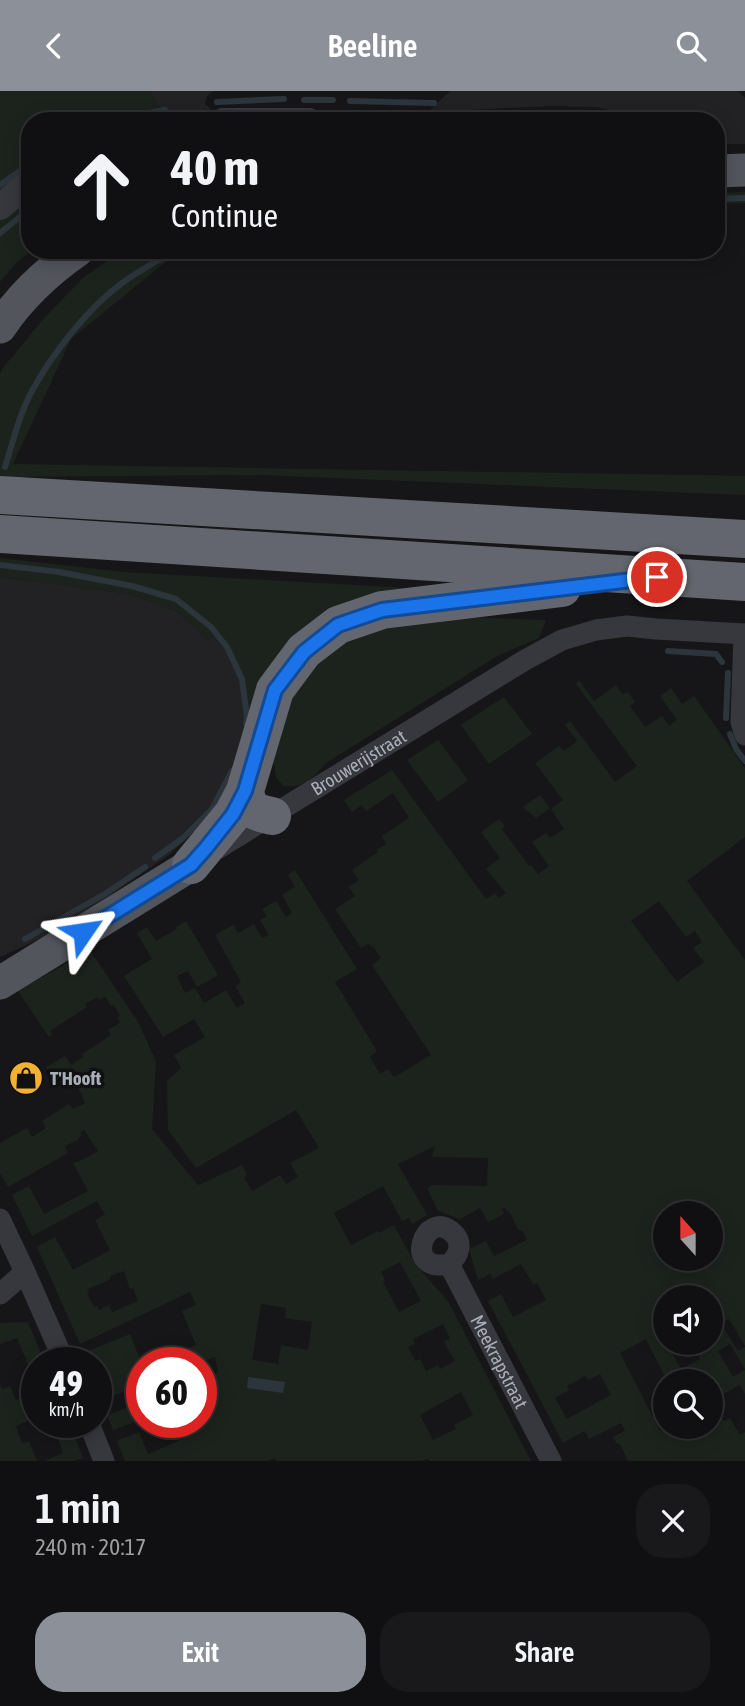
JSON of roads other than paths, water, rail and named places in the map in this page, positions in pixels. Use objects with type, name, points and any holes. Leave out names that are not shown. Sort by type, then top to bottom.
[{"type":"highway","points":[[0,495],[735,535]]},
{"type":"highway","points":[[0,534],[745,582]]},
{"type":"highway","points":[[191,865],[233,814],[258,804],[275,690],[304,652],[338,625],[382,610],[657,577]]},
{"type":"main road","points":[[725,171],[745,170]]},
{"type":"main road","points":[[0,327],[33,287],[67,259]]},
{"type":"main road","points":[[0,983],[191,865]]},
{"type":"street","points":[[0,207],[21,189]]},
{"type":"street","name":"Brouwerijstraat","points":[[258,804],[562,640],[596,630],[627,626],[744,634]]},
{"type":"street","points":[[744,634],[741,722],[745,735]]},
{"type":"street","points":[[0,1219],[58,1347]]},
{"type":"street","name":"Meekrapstraat","points":[[449,1264],[551,1461]]},
{"type":"street","points":[[0,1294],[26,1272]]},
{"type":"street","points":[[95,1438],[104,1461]]},
{"type":"waterway","points":[[217,102],[284,99]]},
{"type":"waterway","points":[[304,100],[333,100]]},
{"type":"waterway","points":[[350,101],[434,103]]},
{"type":"waterway","points":[[155,112],[165,110]]},
{"type":"waterway","points":[[0,185],[21,170]]},
{"type":"waterway","points":[[725,199],[745,198]]},
{"type":"waterway","points":[[0,233],[21,216]]},
{"type":"waterway","points":[[5,467],[27,400],[50,362],[96,305],[122,283],[161,259]]},
{"type":"waterway","points":[[0,565],[59,572],[132,586],[176,599],[211,627],[227,647],[242,679],[246,724]]},
{"type":"waterway","points":[[668,651],[716,654],[722,662]]},
{"type":"waterway","points":[[726,718],[728,673]]},
{"type":"waterway","points":[[730,734],[745,761]]},
{"type":"waterway","points":[[155,858],[183,838],[212,809],[232,771]]},
{"type":"waterway","points":[[25,939],[105,894],[145,867]]},
{"type":"place","name":"T'Hooft","points":[[26,1078]]}]
